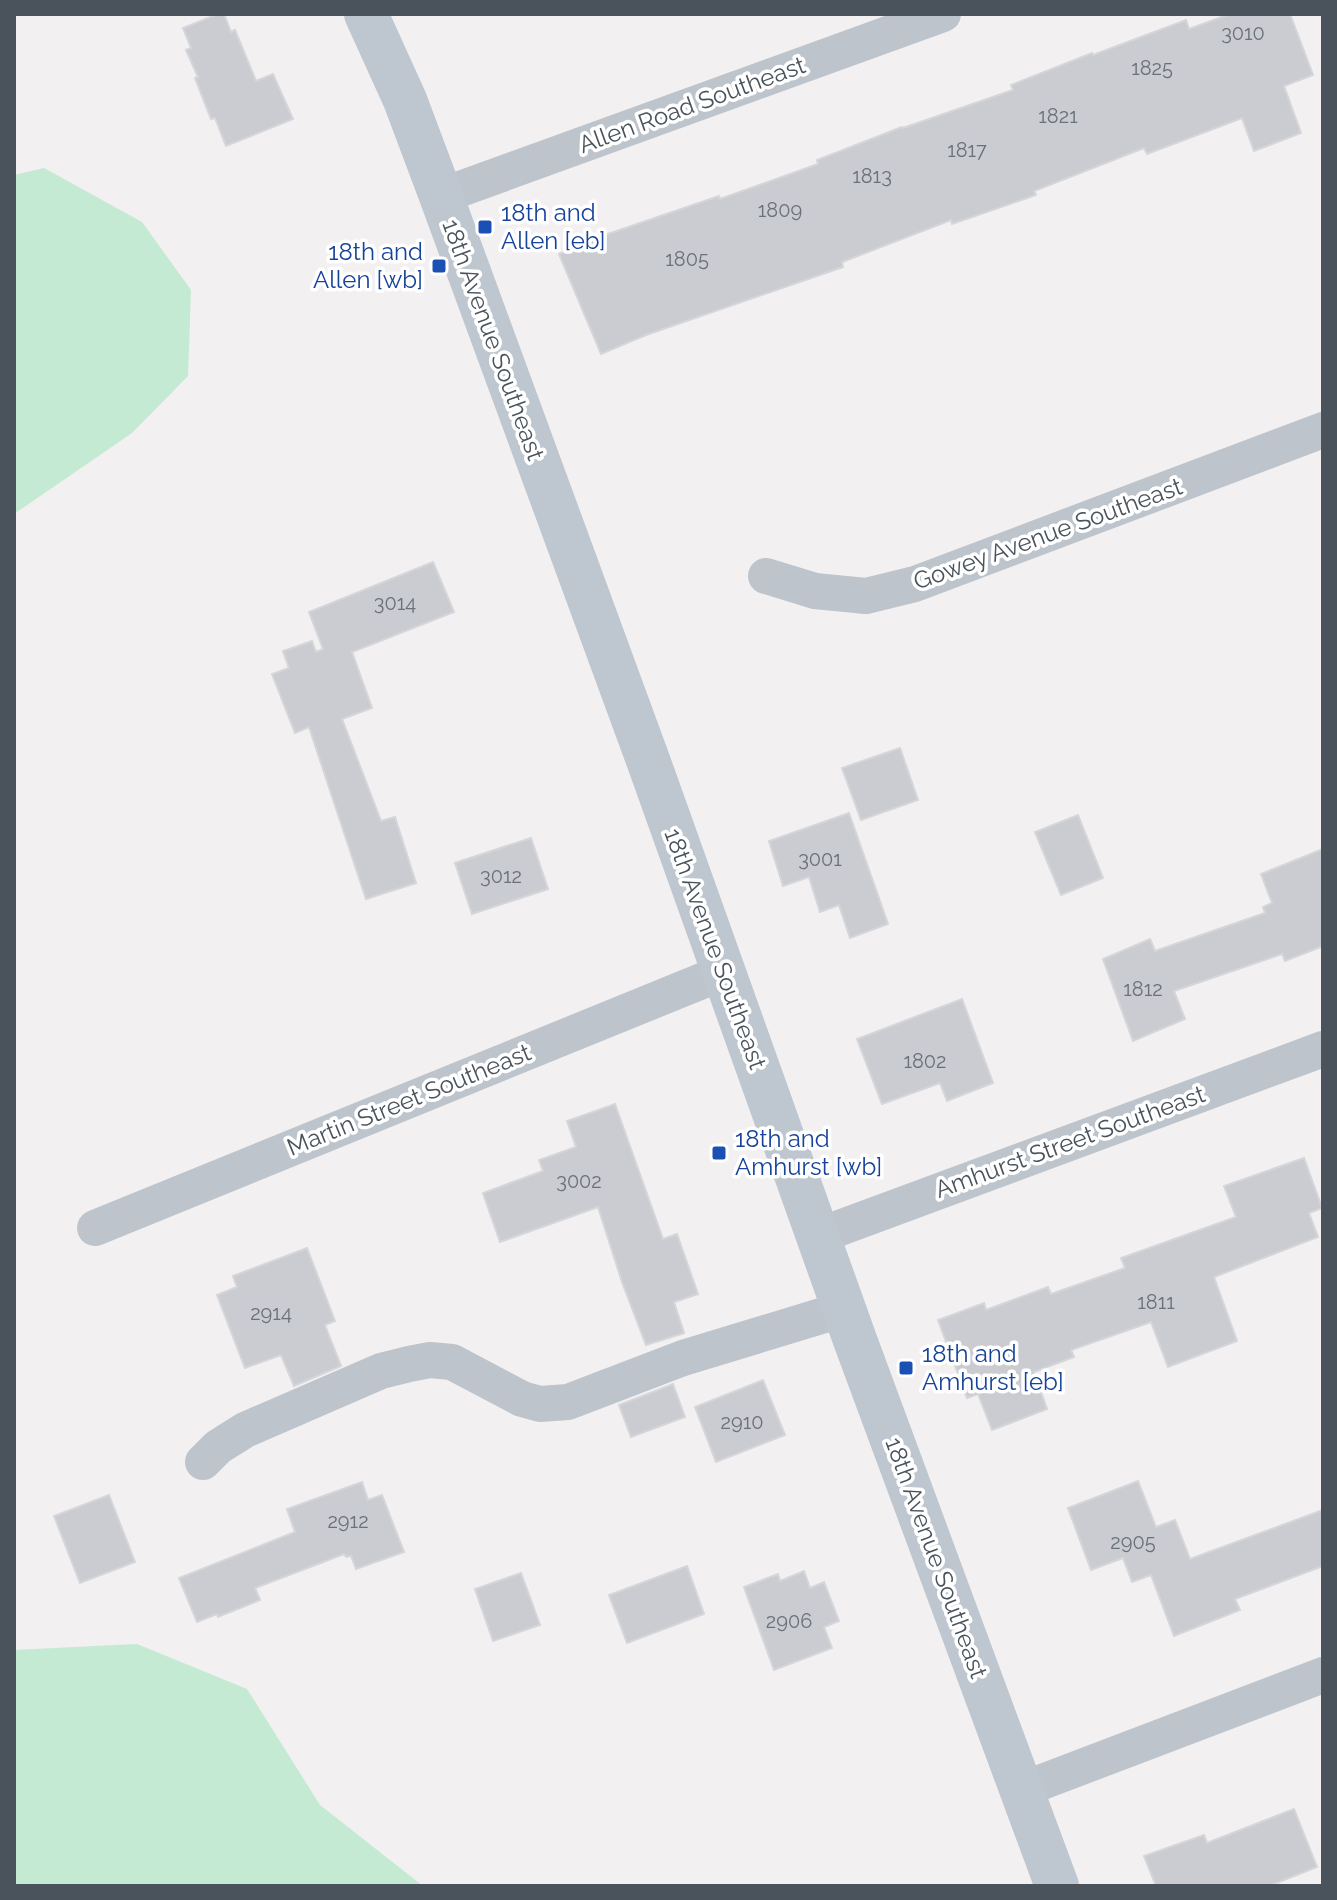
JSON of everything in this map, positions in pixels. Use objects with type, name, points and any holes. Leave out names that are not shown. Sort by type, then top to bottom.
[{"type":"street","name":"18th Avenue Southeast","points":[[366,14],[405,100],[441,196],[844,1309],[1057,1886]]},
{"type":"street","name":"Allen Road Southeast","points":[[441,196],[943,14]]},
{"type":"street","name":"Gowey Avenue Southeast","points":[[766,576],[815,591],[866,596],[915,584],[1323,430]]},
{"type":"street","name":"Martin Street Southeast","points":[[95,1228],[724,972]]},
{"type":"street","name":"Amhurst Street Southeast","points":[[818,1236],[1323,1049]]},
{"type":"street","points":[[203,1462],[218,1447],[245,1430],[381,1371],[409,1364],[430,1360],[452,1362],[522,1399],[540,1404],[568,1402],[683,1358],[844,1309]]},
{"type":"street","points":[[1021,1790],[1323,1675]]},
{"type":"green space","points":[[44,168],[142,222],[191,290],[188,376],[132,433],[14,514],[14,175]]},
{"type":"green space","points":[[137,1644],[247,1689],[320,1805],[423,1886],[14,1886],[14,1650]]},
{"type":"building","points":[[224,14],[231,32],[235,30],[256,81],[273,74],[293,119],[226,146],[215,118],[211,119],[195,78],[198,77],[186,50],[191,48],[183,28]]},
{"type":"building","points":[[1230,14],[1290,14],[1313,75],[1284,86],[1301,133],[1254,151],[1242,118],[1147,154],[1144,148],[1034,191],[1036,195],[952,224],[951,220],[842,262],[843,267],[646,335],[601,354],[559,254],[602,236],[818,164],[817,160],[902,127],[1013,90],[1011,85],[1092,53],[1186,20],[1189,29]]},
{"type":"building","points":[[433,562],[454,612],[352,652],[372,708],[342,719],[381,821],[395,817],[416,883],[366,899],[309,727],[295,733],[272,674],[289,668],[283,651],[312,641],[316,652],[323,649],[309,612]]},
{"type":"building","points":[[900,748],[918,800],[861,820],[842,768]]},
{"type":"building","points":[[849,813],[888,924],[850,938],[839,905],[820,912],[809,877],[783,886],[769,841]]},
{"type":"building","points":[[1078,815],[1103,878],[1061,895],[1035,832]]},
{"type":"building","points":[[531,838],[548,889],[472,914],[455,863]]},
{"type":"building","points":[[1323,849],[1323,946],[1285,961],[1282,954],[1174,991],[1185,1019],[1133,1041],[1103,959],[1150,939],[1155,951],[1265,913],[1263,907],[1272,903],[1261,874]]},
{"type":"building","points":[[962,999],[993,1083],[947,1101],[940,1083],[882,1104],[857,1039]]},
{"type":"building","points":[[615,1104],[663,1239],[677,1234],[698,1294],[674,1302],[684,1333],[646,1345],[598,1207],[500,1242],[483,1193],[543,1171],[539,1160],[576,1147],[567,1121]]},
{"type":"building","points":[[1304,1158],[1322,1208],[1309,1213],[1318,1237],[1214,1277],[1237,1341],[1168,1367],[1151,1322],[1071,1350],[1074,1357],[1034,1372],[1047,1409],[992,1430],[978,1394],[967,1398],[938,1320],[984,1303],[986,1310],[1048,1287],[1051,1294],[1125,1268],[1121,1258],[1236,1217],[1224,1186]]},
{"type":"building","points":[[307,1248],[335,1321],[325,1325],[341,1366],[294,1386],[281,1355],[245,1368],[217,1295],[237,1287],[233,1276]]},
{"type":"building","points":[[763,1380],[785,1435],[716,1462],[695,1407]]},
{"type":"building","points":[[673,1384],[685,1417],[631,1437],[619,1405]]},
{"type":"building","points":[[1138,1481],[1156,1527],[1175,1520],[1190,1559],[1323,1510],[1323,1566],[1235,1599],[1240,1610],[1174,1636],[1151,1575],[1132,1582],[1123,1558],[1091,1570],[1068,1508]]},
{"type":"building","points":[[362,1482],[368,1500],[382,1495],[404,1552],[356,1569],[351,1556],[344,1554],[255,1588],[260,1600],[197,1622],[179,1578],[295,1532],[287,1509]]},
{"type":"building","points":[[109,1495],[135,1562],[80,1583],[54,1516]]},
{"type":"building","points":[[687,1566],[704,1614],[627,1643],[609,1595]]},
{"type":"building","points":[[804,1571],[810,1588],[824,1582],[839,1621],[824,1627],[832,1648],[774,1670],[744,1587],[778,1574],[780,1581]]},
{"type":"building","points":[[521,1573],[540,1625],[493,1641],[475,1589]]},
{"type":"building","points":[[1294,1809],[1317,1867],[1269,1886],[1156,1886],[1144,1856],[1204,1835],[1207,1843]]},
{"type":"place","name":"18th and Allen [eb]","points":[[485,227]]},
{"type":"place","name":"18th and Allen [wb]","points":[[439,266]]},
{"type":"place","name":"18th and Amhurst [wb]","points":[[719,1153]]},
{"type":"place","name":"18th and Amhurst [eb]","points":[[906,1368]]}]
